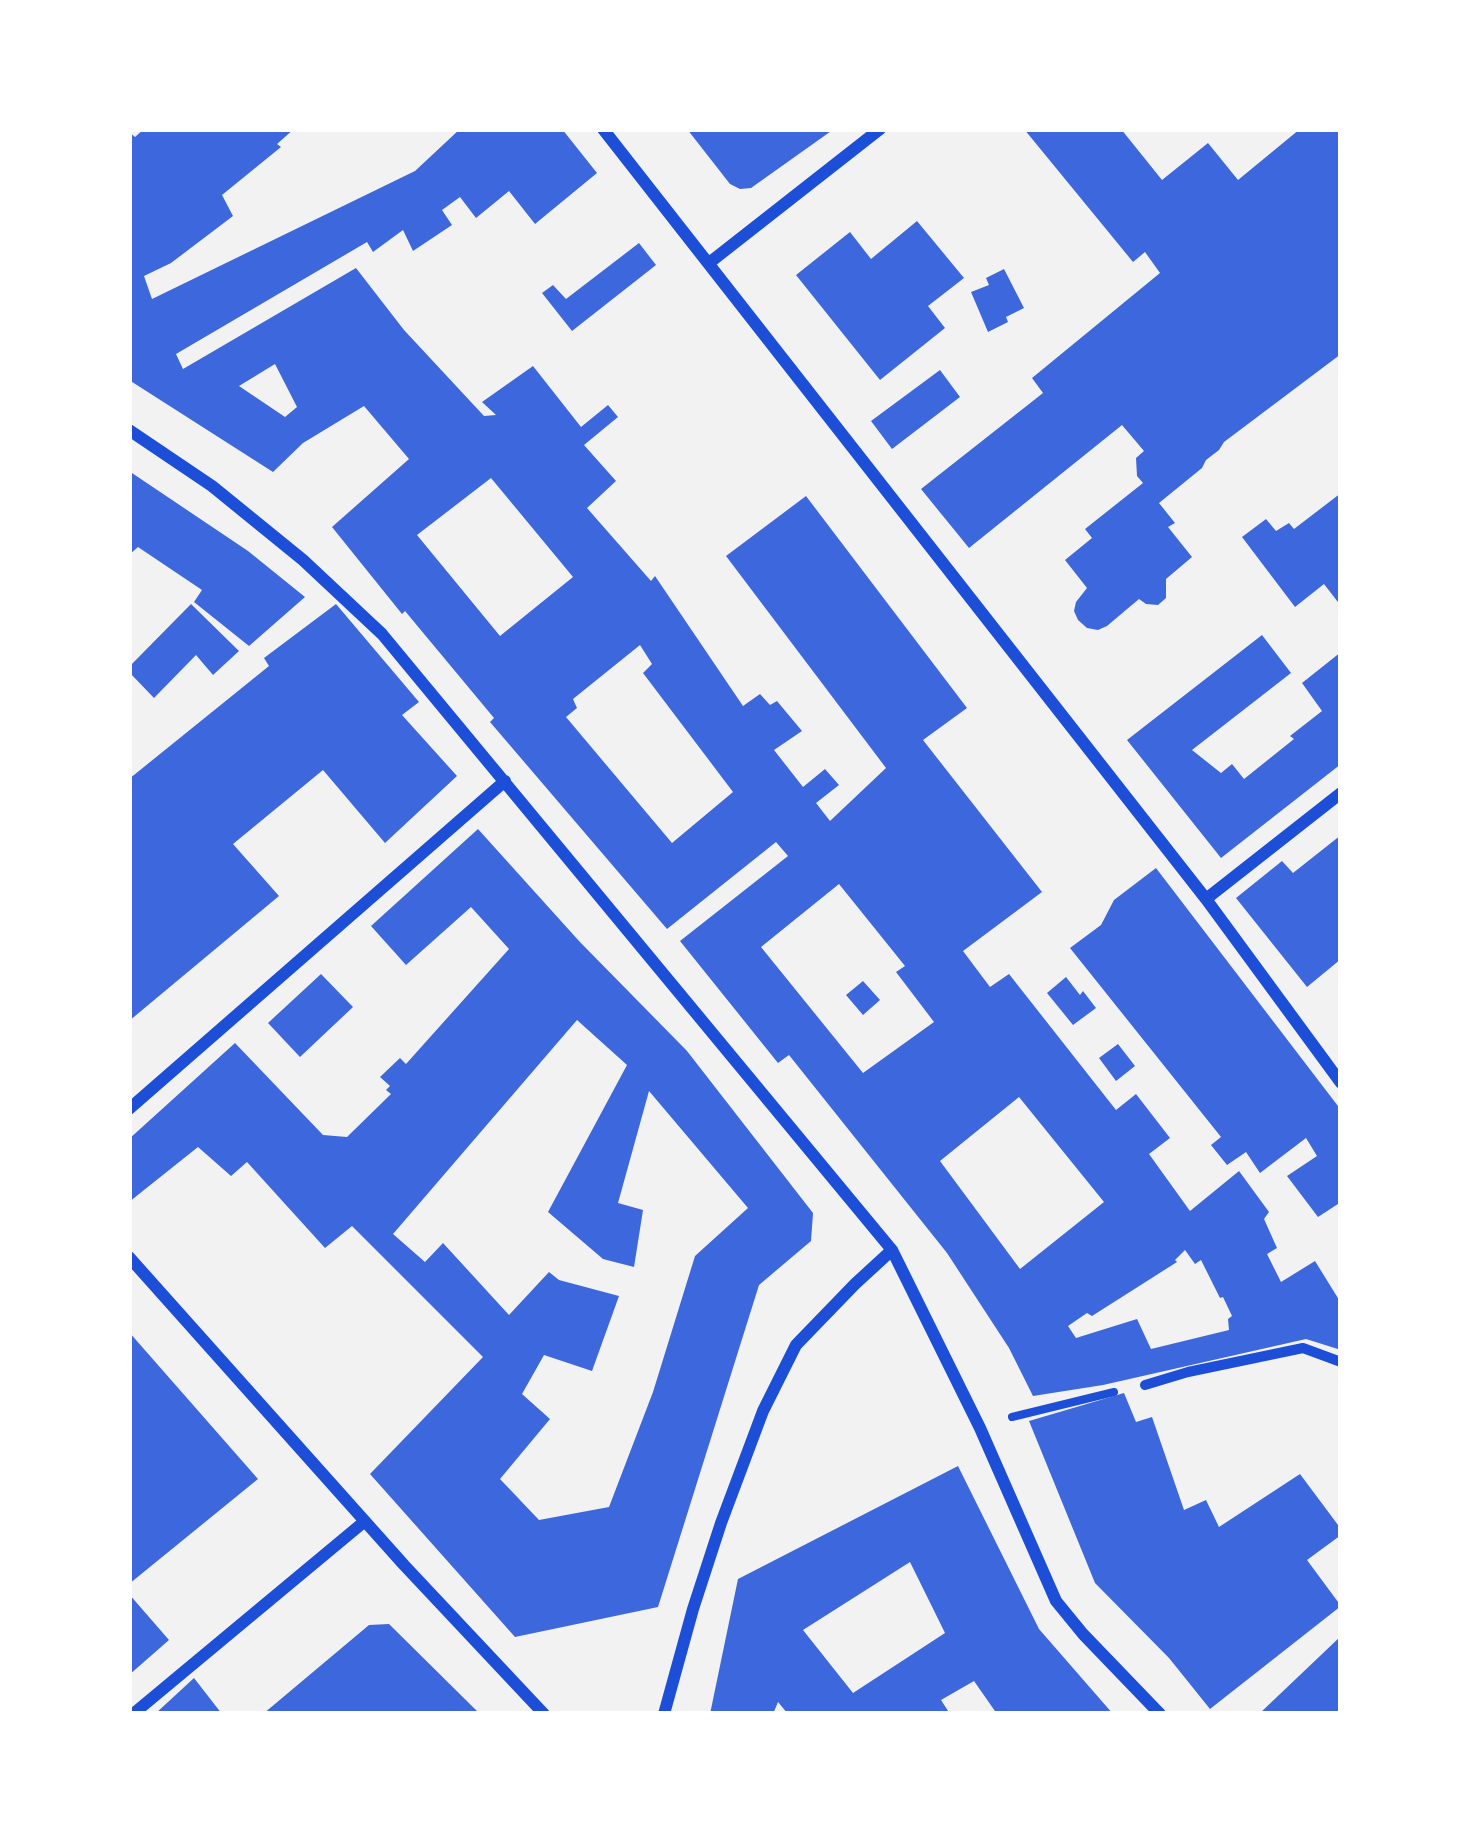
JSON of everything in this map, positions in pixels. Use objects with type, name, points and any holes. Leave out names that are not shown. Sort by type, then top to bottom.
[{"type":"street","points":[[603,129],[1206,899],[1341,1083]]},
{"type":"street","points":[[709,262],[880,129]]},
{"type":"street","points":[[129,430],[212,486],[303,560],[382,634],[892,1250],[980,1428],[1056,1601],[1160,1714]]},
{"type":"street","points":[[129,1109],[505,781]]},
{"type":"street","points":[[1206,899],[1341,793]]},
{"type":"street","points":[[664,1714],[721,1523],[763,1411],[796,1345],[892,1250]]},
{"type":"street","points":[[129,1257],[544,1714]]},
{"type":"street","points":[[1145,1385],[1303,1348],[1341,1362]]},
{"type":"street","points":[[133,1714],[365,1522]]},
{"type":"path","points":[[980,1428],[1030,1411],[1145,1385]]},
{"type":"building","points":[[144,129],[294,129],[277,144],[281,147],[222,195],[233,216],[171,263],[144,276],[152,299],[415,171],[460,129],[562,129],[597,173],[535,224],[509,191],[476,218],[460,197],[442,210],[452,225],[413,251],[403,230],[373,252],[367,242],[176,354],[183,369],[356,268],[404,330],[484,416],[496,415],[482,402],[533,366],[581,427],[608,405],[618,417],[584,445],[616,481],[587,508],[651,581],[655,576],[743,706],[760,694],[770,705],[777,701],[802,731],[774,750],[803,787],[825,769],[839,785],[816,803],[830,821],[886,768],[726,556],[806,496],[967,708],[923,740],[1042,892],[963,951],[990,987],[1009,974],[1116,1110],[1136,1094],[1170,1138],[1149,1154],[1190,1211],[1239,1171],[1269,1212],[1264,1219],[1277,1248],[1267,1254],[1281,1282],[1315,1261],[1341,1303],[1341,1350],[1306,1339],[1033,1396],[1009,1348],[947,1253],[789,1055],[778,1063],[680,941],[788,856],[776,842],[667,929],[332,527],[409,459],[364,406],[303,443],[273,472],[129,380],[129,132],[135,137]],"holes":[[[275,364],[297,407],[285,417],[239,386]],[[491,478],[573,577],[500,636],[417,535]],[[640,645],[652,664],[643,673],[733,792],[672,843],[566,717],[577,708],[573,699]],[[839,884],[905,966],[896,972],[934,1022],[863,1073],[761,947]],[[1019,1097],[1104,1202],[1020,1269],[940,1161]],[[1185,1250],[1195,1264],[1201,1260],[1232,1316],[1229,1330],[1151,1349],[1137,1319],[1076,1338],[1068,1326],[1177,1262]]]},
{"type":"building","points":[[687,129],[834,129],[751,188],[740,189],[730,184]]},
{"type":"building","points":[[1024,129],[1121,129],[1162,180],[1208,143],[1238,180],[1300,129],[1341,129],[1341,354],[1224,442],[1202,468],[1159,503],[1175,523],[1168,527],[1192,557],[1166,579],[1166,598],[1158,605],[1139,599],[1098,630],[1078,620],[1076,602],[1087,588],[1065,560],[1092,538],[1085,529],[1143,483],[1137,476],[1136,458],[1144,451],[1122,425],[969,548],[921,489],[1043,393],[1032,378],[1160,273],[1145,252],[1133,262]]},
{"type":"building","points":[[917,221],[964,278],[928,306],[945,328],[880,380],[796,275],[850,232],[871,259]]},
{"type":"building","points":[[639,243],[656,265],[572,331],[542,293],[553,285],[566,299]]},
{"type":"building","points":[[1004,269],[1024,308],[988,332],[971,292],[989,285],[986,278]]},
{"type":"building","points":[[940,370],[960,397],[892,449],[871,421]]},
{"type":"building","points":[[129,471],[248,551],[305,597],[249,646],[194,602],[202,590],[138,547],[129,555]]},
{"type":"building","points":[[1341,493],[1341,606],[1324,584],[1295,607],[1242,537],[1266,519],[1276,531],[1289,523],[1294,529]]},
{"type":"building","points":[[191,604],[239,651],[213,675],[196,655],[154,698],[129,667]]},
{"type":"building","points":[[336,604],[419,702],[402,715],[457,776],[385,843],[323,770],[233,844],[279,896],[129,1021],[129,779],[269,666],[264,658]]},
{"type":"building","points":[[1262,635],[1291,673],[1192,750],[1221,773],[1232,764],[1244,779],[1322,711],[1302,683],[1341,652],[1341,764],[1221,858],[1127,740]]},
{"type":"building","points":[[478,829],[687,1051],[813,1213],[811,1241],[759,1285],[658,1607],[515,1637],[370,1474],[483,1357],[352,1226],[325,1248],[247,1162],[231,1176],[198,1147],[129,1202],[129,1139],[235,1043],[323,1135],[347,1137],[391,1094],[380,1077],[400,1058],[406,1064],[509,949],[471,907],[406,965],[371,926]],"holes":[[[577,1020],[627,1065],[548,1212],[603,1259],[634,1267],[643,1210],[618,1203],[649,1091],[748,1208],[695,1256],[653,1392],[609,1507],[539,1520],[500,1479],[550,1419],[522,1394],[544,1355],[592,1371],[619,1296],[559,1280],[549,1272],[509,1315],[443,1243],[425,1262],[393,1234]]]},
{"type":"building","points":[[1341,835],[1341,959],[1307,987],[1236,898],[1282,861],[1293,873]]},
{"type":"building","points":[[1156,868],[1341,1110],[1341,1202],[1318,1217],[1287,1176],[1317,1156],[1306,1138],[1260,1173],[1246,1152],[1227,1165],[1211,1145],[1221,1137],[1070,948],[1101,925],[1114,900]]},
{"type":"building","points":[[321,974],[353,1007],[300,1057],[268,1023]]},
{"type":"building","points":[[1066,977],[1096,1008],[1073,1025],[1047,993]]},
{"type":"building","points":[[863,981],[880,1000],[863,1015],[846,995]]},
{"type":"building","points":[[1118,1044],[1135,1066],[1116,1081],[1099,1058]]},
{"type":"building","points":[[129,1332],[258,1479],[129,1584]]},
{"type":"building","points":[[1124,1393],[1136,1422],[1152,1417],[1184,1510],[1206,1500],[1219,1527],[1300,1474],[1341,1529],[1341,1535],[1307,1560],[1341,1606],[1210,1709],[1169,1658],[1095,1583],[1029,1421]]},
{"type":"building","points":[[958,1466],[1039,1629],[1113,1714],[997,1714],[974,1681],[941,1700],[950,1714],[788,1714],[778,1702],[773,1714],[710,1714],[738,1579]],"holes":[[[910,1562],[945,1633],[853,1693],[803,1630]]]},
{"type":"building","points":[[129,1594],[169,1640],[129,1675]]},
{"type":"building","points":[[389,1624],[480,1714],[263,1714],[369,1625]]},
{"type":"building","points":[[1341,1636],[1341,1714],[1259,1714]]},
{"type":"building","points":[[194,1678],[222,1714],[155,1714]]}]
